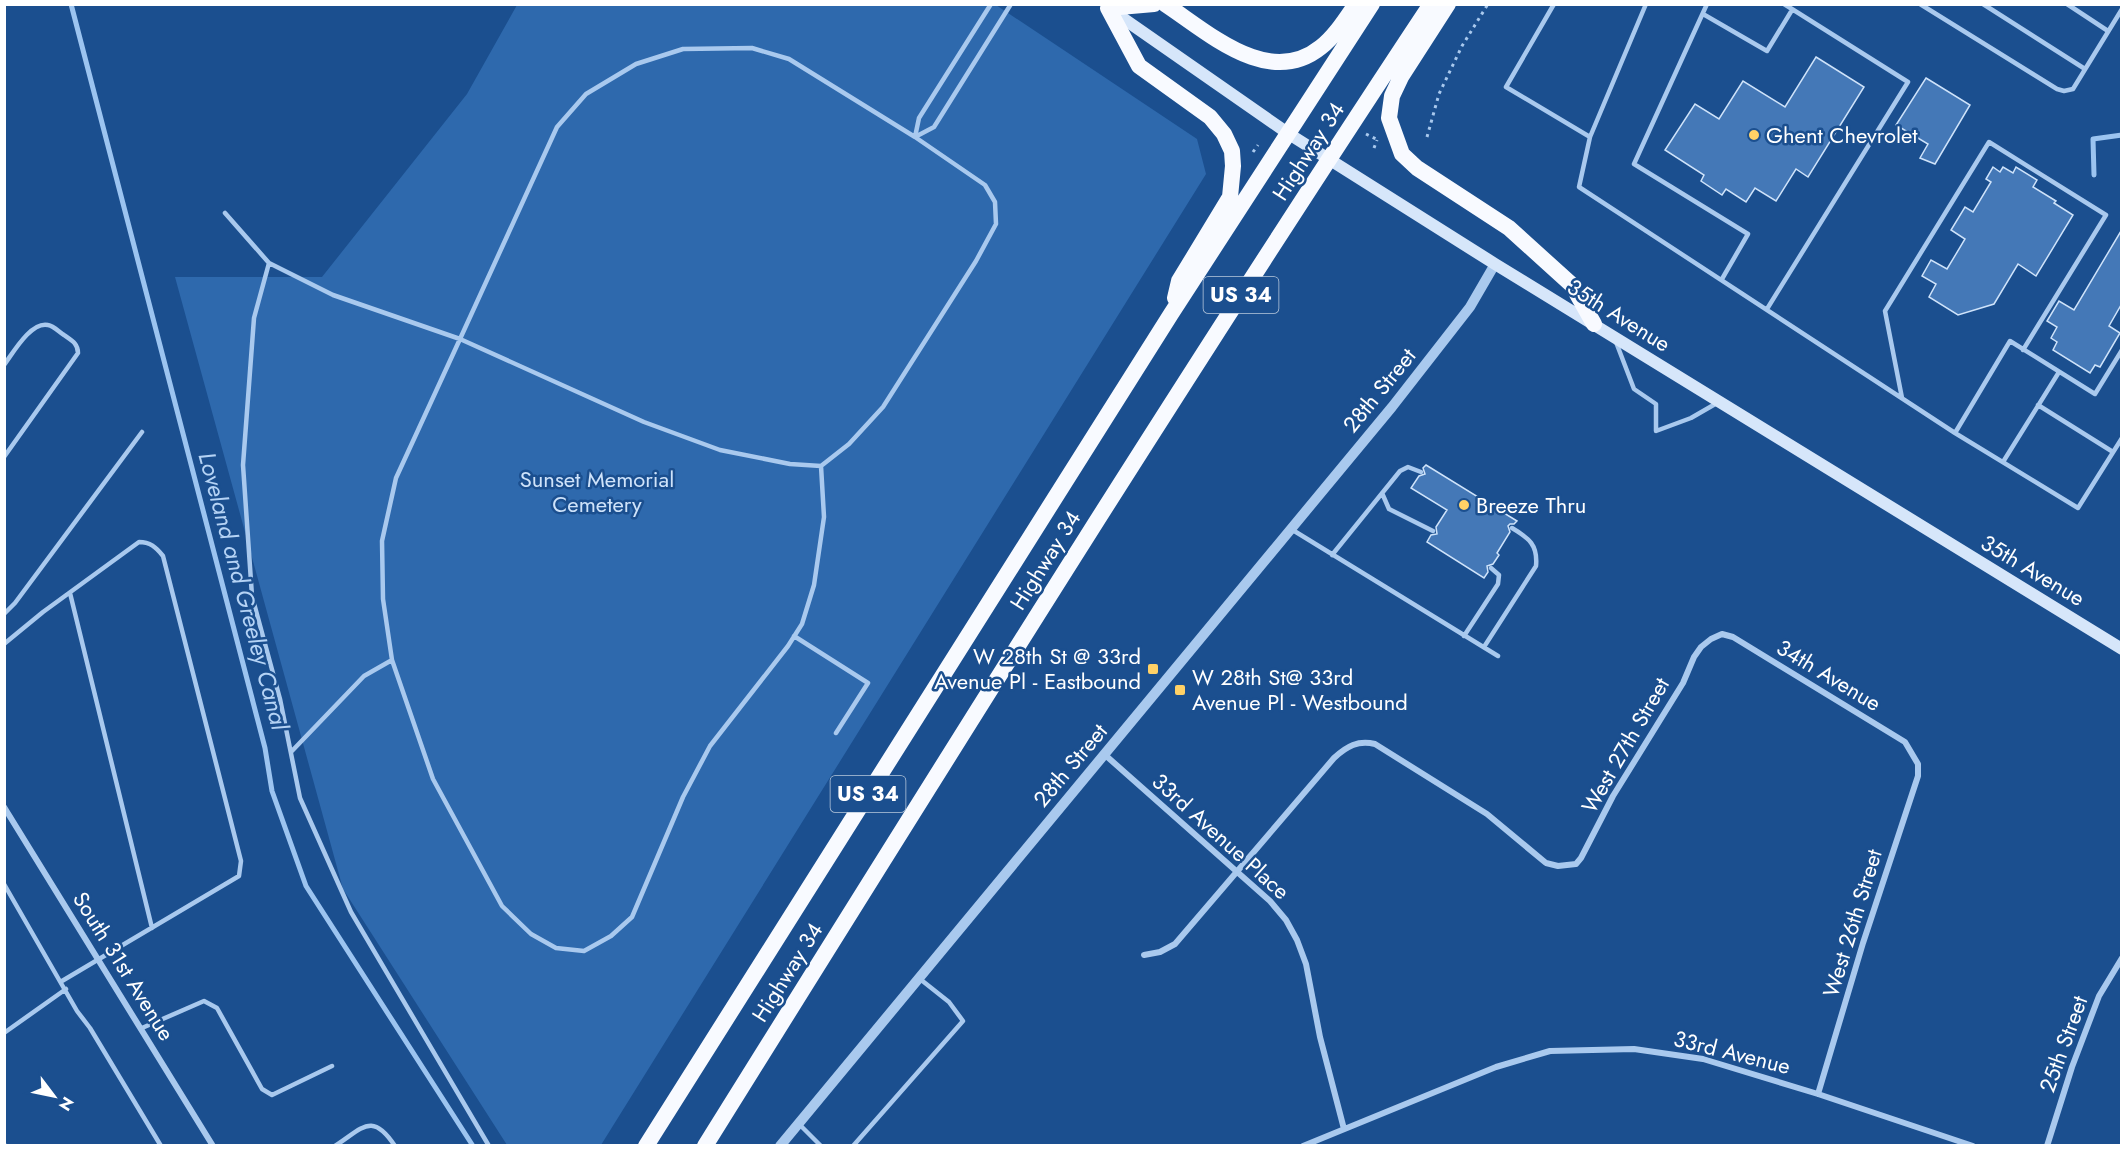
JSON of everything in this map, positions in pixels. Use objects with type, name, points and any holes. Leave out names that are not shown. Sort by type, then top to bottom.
[{"type":"highway","points":[[1154,4],[1105,6],[1139,66],[1210,117],[1224,134],[1232,151],[1233,166],[1230,197],[1179,281],[1171,314]]},
{"type":"highway","points":[[1165,4],[1230,48],[1250,58],[1272,63],[1295,61],[1309,56],[1322,47],[1337,31],[1356,4]]},
{"type":"highway","name":"Highway 34","points":[[646,1146],[1171,314],[1372,4]]},
{"type":"highway","name":"Highway 34","points":[[705,1146],[1092,528],[1431,4]]},
{"type":"highway","points":[[1448,4],[1401,77],[1392,96],[1389,118],[1402,154],[1417,168],[1509,228],[1572,285],[1594,324]]},
{"type":"main road","name":"35th Avenue","points":[[1105,6],[1289,134],[1495,264],[2121,649]]},
{"type":"street","name":"28th Street","points":[[780,1146],[1392,408],[1470,306],[1495,264]]},
{"type":"street","name":"34th Avenue","points":[[1711,639],[1722,634],[1733,637],[1905,742],[1918,764]]},
{"type":"street","name":"West 27th Street","points":[[1238,871],[1334,758],[1345,748],[1364,742],[1375,744],[1487,814],[1546,863],[1567,866],[1576,864],[1613,796],[1683,683],[1694,657],[1701,646],[1711,639]]},
{"type":"street","name":"33rd Avenue Place","points":[[1104,754],[1162,808],[1238,871],[1270,901],[1286,921],[1297,940],[1306,964],[1320,1037],[1344,1129]]},
{"type":"street","name":"West 26th Street","points":[[1818,1094],[1863,943],[1918,776],[1918,764]]},
{"type":"street","name":"South 31st Avenue","points":[[4,807],[213,1146]]},
{"type":"street","points":[[1144,955],[1160,952],[1175,944],[1238,871]]},
{"type":"street","name":"25th Street","points":[[2047,1146],[2072,1067],[2099,996],[2121,958]]},
{"type":"street","name":"33rd Avenue","points":[[1303,1146],[1496,1067],[1550,1051],[1634,1049],[1703,1059],[1818,1094],[1973,1146]]},
{"type":"lane","points":[[915,137],[919,117],[991,4]]},
{"type":"lane","points":[[915,137],[934,127],[1011,4]]},
{"type":"lane","points":[[1554,4],[1506,87],[1590,137]]},
{"type":"lane","points":[[1646,4],[1590,137],[1580,187],[1955,433],[2078,508],[2121,438]]},
{"type":"lane","points":[[1707,4],[1634,164],[1748,234],[1722,279]]},
{"type":"lane","points":[[1767,309],[1908,82],[1784,4]]},
{"type":"lane","points":[[1983,4],[2085,69]]},
{"type":"lane","points":[[2067,4],[2108,31]]},
{"type":"lane","points":[[1922,5],[2057,89],[2064,91],[2073,89],[2121,9]]},
{"type":"lane","points":[[1703,14],[1767,51],[1792,10]]},
{"type":"lane","points":[[225,213],[269,263],[333,295],[460,339],[644,422],[720,450],[790,464],[821,465],[849,444],[883,407],[976,261],[996,224],[995,202],[985,185],[915,137],[789,59],[752,48],[684,49],[636,64],[586,94],[557,127],[460,339],[396,478],[382,541],[383,599],[392,660],[434,779],[502,906],[531,934],[556,948],[584,951],[611,936],[632,917],[683,797],[710,746],[802,624],[816,573],[824,517],[821,465]]},
{"type":"lane","points":[[1902,398],[1885,311],[1989,141],[2106,215],[2023,350]]},
{"type":"lane","points":[[269,263],[254,318],[243,465],[252,596],[280,699],[300,798],[351,912],[489,1146]]},
{"type":"lane","points":[[4,365],[30,331],[46,324],[78,347],[78,353],[4,457]]},
{"type":"lane","points":[[1614,337],[1634,389],[1656,404],[1656,431],[1691,418],[1719,401]]},
{"type":"lane","points":[[1955,433],[2010,341],[2095,394],[2121,350]]},
{"type":"lane","points":[[2003,462],[2059,372]]},
{"type":"lane","points":[[2038,405],[2113,452]]},
{"type":"lane","points":[[4,614],[15,603],[142,432]]},
{"type":"lane","points":[[1332,555],[1400,471],[1408,467],[1421,472]]},
{"type":"lane","points":[[1382,493],[1389,509],[1433,531]]},
{"type":"lane","points":[[1484,647],[1536,566],[1537,552],[1530,542],[1512,528]]},
{"type":"lane","points":[[1291,529],[1498,656]]},
{"type":"lane","points":[[4,644],[139,542],[148,542],[163,556],[241,861],[239,876],[62,981]]},
{"type":"lane","points":[[1464,636],[1498,584],[1499,574],[1491,567]]},
{"type":"lane","points":[[70,593],[152,928]]},
{"type":"lane","points":[[794,636],[868,683],[836,733]]},
{"type":"lane","points":[[291,752],[364,676],[392,660]]},
{"type":"lane","points":[[4,884],[62,981],[77,1011],[90,1028],[161,1146]]},
{"type":"lane","points":[[853,1146],[963,1021],[949,1002],[918,977]]},
{"type":"lane","points":[[4,1033],[66,988]]},
{"type":"lane","points":[[142,1028],[204,1001],[217,1008],[262,1089],[272,1095],[332,1066]]},
{"type":"lane","points":[[798,1122],[820,1146]]},
{"type":"lane","points":[[335,1146],[367,1125],[374,1124],[385,1130],[395,1146]]},
{"type":"path","points":[[1426,136],[1439,94],[1462,46],[1488,4]]},
{"type":"path","points":[[1363,132],[1377,140],[1383,140]]},
{"type":"path","points":[[1374,148],[1377,140]]},
{"type":"path","points":[[1253,152],[1258,145]]},
{"type":"green space","name":"Sunset Memorial Cemetery","points":[[517,5],[996,5],[1197,139],[1206,174],[601,1145],[507,1145],[343,889],[175,277],[322,277],[467,94]]},
{"type":"building","name":"Ghent Chevrolet","points":[[1816,57],[1864,87],[1808,177],[1796,169],[1776,201],[1755,188],[1746,202],[1726,189],[1722,195],[1701,181],[1704,175],[1665,150],[1695,104],[1719,119],[1743,81],[1785,107]]},
{"type":"building","points":[[1926,78],[1970,105],[1935,164],[1920,158],[1928,144],[1896,125]]},
{"type":"building","points":[[1993,167],[2000,172],[2003,167],[2013,173],[2016,167],[2037,180],[2033,187],[2073,215],[2036,276],[2018,264],[1994,304],[1958,315],[1929,297],[1936,284],[1922,276],[1931,260],[1947,269],[1965,239],[1951,230],[1965,207],[1973,212],[1991,182],[1986,179]]},
{"type":"building","points":[[2121,231],[2121,305],[2109,326],[2120,333],[2100,367],[2095,365],[2090,373],[2053,350],[2057,342],[2051,338],[2057,327],[2047,321],[2059,301],[2074,310]]},
{"type":"building","points":[[1426,465],[1517,521],[1508,526],[1510,532],[1493,564],[1487,566],[1488,572],[1484,578],[1427,542],[1431,535],[1437,534],[1436,527],[1447,510],[1411,488],[1419,476],[1425,474],[1423,468]]},
{"type":"waterway","name":"Loveland and Greeley Canal","points":[[71,4],[265,748],[272,791],[306,886],[473,1146]]},
{"type":"waterway","points":[[2094,175],[2093,139],[2122,135]]},
{"type":"place","name":"Ghent Chevrolet","points":[[1754,135]]},
{"type":"place","name":"Breeze Thru","points":[[1464,505]]},
{"type":"place","name":"W 28th St @ 33rd Avenue Pl - Eastbound","points":[[1153,669]]},
{"type":"place","name":"W 28th St@ 33rd Avenue Pl - Westbound","points":[[1180,690]]}]
